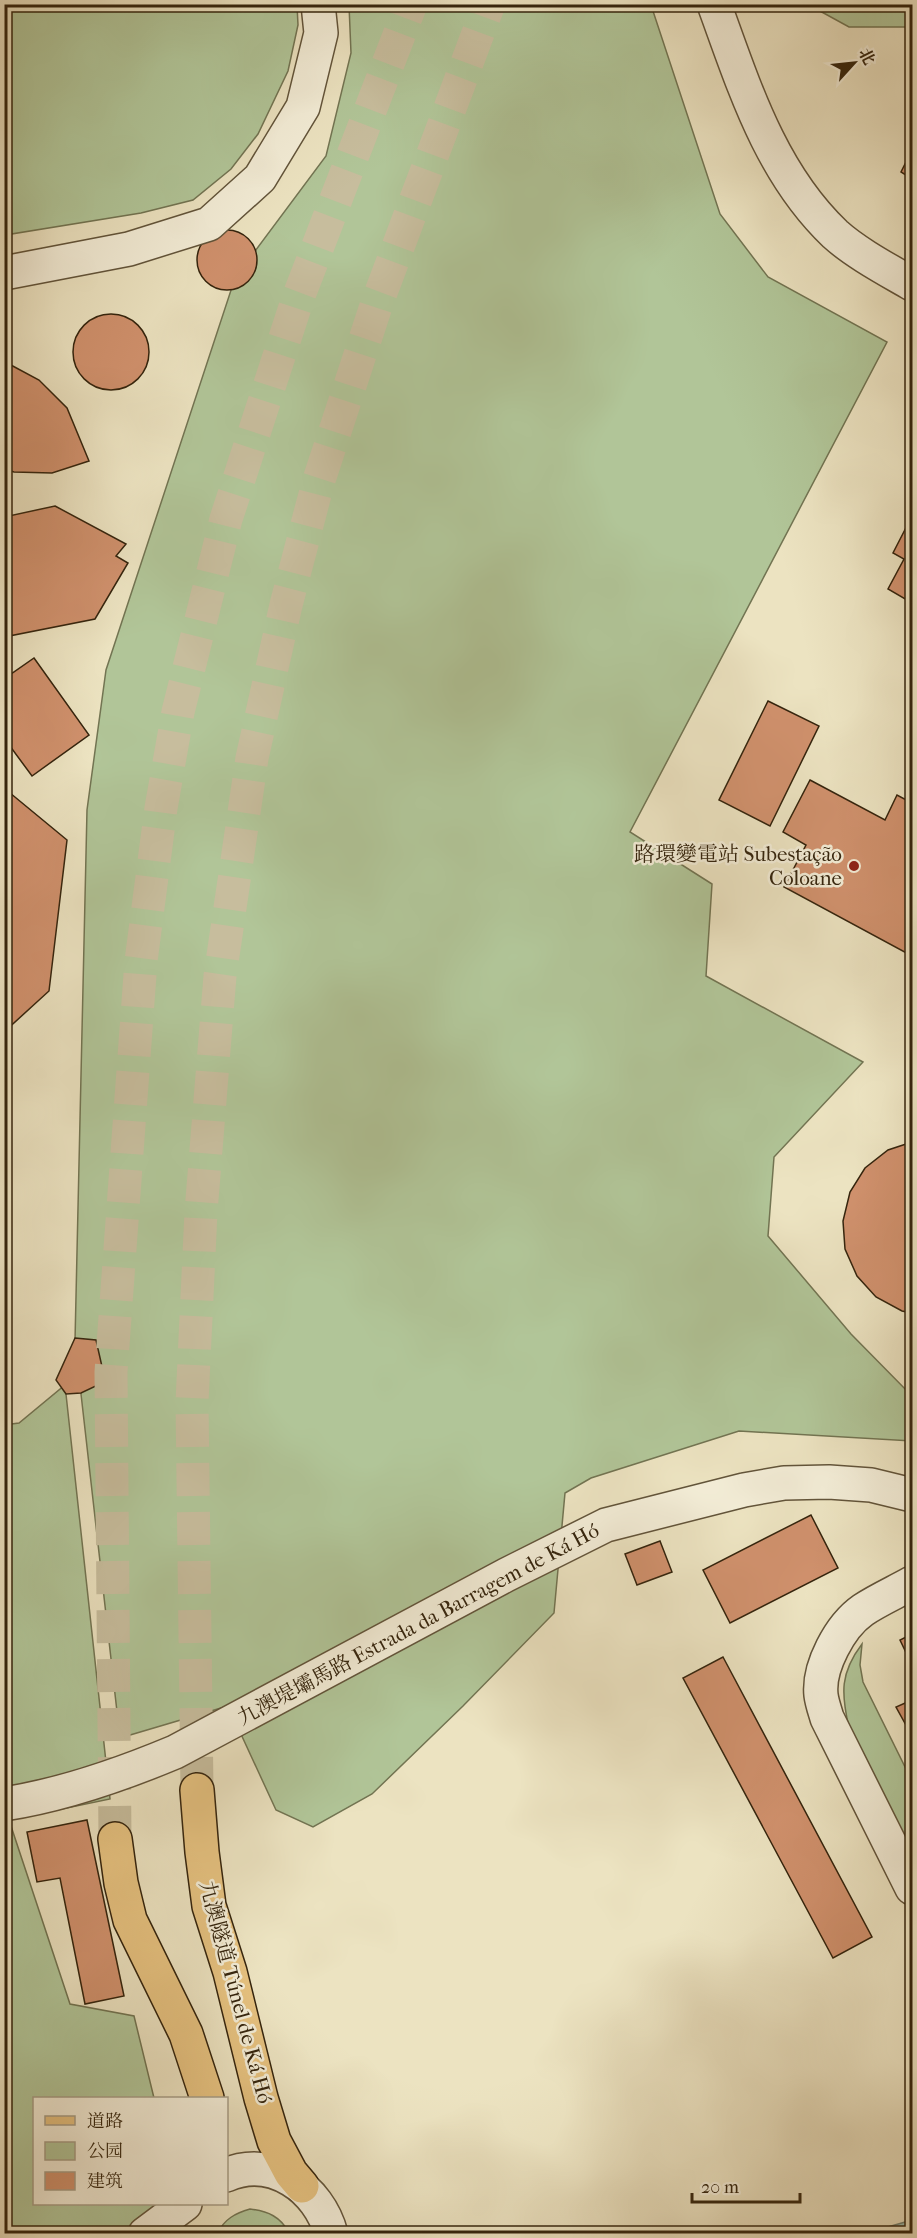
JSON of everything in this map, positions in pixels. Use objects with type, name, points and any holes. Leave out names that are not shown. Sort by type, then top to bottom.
[{"type":"main road","name":"九澳隧道 Túnel de Ká Hó","points":[[197,1790],[209,1906],[230,1971],[261,2098],[274,2141],[291,2173],[302,2186]]},
{"type":"main road","points":[[115,1839],[121,1884],[130,1920],[186,2034],[207,2097]]},
{"type":"street","points":[[4,273],[129,249],[209,224],[260,178],[303,107],[321,33],[318,4]]},
{"type":"street","points":[[714,4],[754,114],[783,170],[811,209],[837,236],[912,284]]},
{"type":"street","name":"九澳堤壩馬路 Estrada da Barragem de Ká Hó","points":[[4,1804],[84,1786],[175,1752],[506,1575],[606,1525],[744,1490],[784,1483],[829,1482],[871,1485],[912,1495]]},
{"type":"street","points":[[912,1583],[861,1611],[842,1632],[831,1650],[823,1672],[821,1695],[827,1718],[912,1888]]},
{"type":"street","points":[[228,2174],[237,2170],[261,2168],[284,2174],[302,2186],[317,2203],[331,2234]]},
{"type":"street","points":[[145,2234],[184,2205]]},
{"type":"street","points":[[173,2234],[175,2223],[184,2205]]},
{"type":"green space","points":[[5,4],[297,5],[298,25],[288,71],[258,134],[231,169],[193,200],[141,213],[5,235]]},
{"type":"green space","points":[[349,5],[651,5],[720,214],[768,277],[887,342],[630,832],[712,884],[706,976],[863,1062],[774,1157],[768,1236],[851,1334],[912,1396],[912,1441],[739,1431],[591,1478],[565,1493],[554,1613],[372,1794],[313,1827],[276,1810],[228,1706],[120,1738],[75,1341],[87,810],[106,670],[235,278],[326,156],[351,53]]},
{"type":"green space","points":[[809,5],[912,5],[912,27],[849,27]]},
{"type":"green space","points":[[65,1385],[110,1799],[9,1820],[70,2004],[134,2016],[154,2097],[33,2097],[33,2205],[176,2205],[182,2233],[5,2233],[4,1425],[19,1423]]},
{"type":"green space","points":[[862,1644],[860,1665],[863,1682],[912,1781],[912,1856],[849,1728],[844,1684],[850,1664]]},
{"type":"green space","points":[[250,2209],[263,2211],[273,2216],[289,2233],[218,2233],[231,2217]]},
{"type":"water","points":[[912,2220],[912,2233],[867,2233]]},
{"type":"building","points":[[912,150],[912,179],[901,172]]},
{"type":"building","points":[[227,230],[244,235],[252,243],[257,260],[252,277],[244,285],[227,290],[210,285],[202,277],[197,260],[202,243],[210,235]]},
{"type":"building","points":[[111,314],[125,317],[138,325],[146,338],[149,352],[146,366],[138,379],[125,387],[111,390],[97,387],[84,379],[76,366],[73,352],[76,338],[84,325],[97,317]]},
{"type":"building","points":[[9,364],[39,380],[67,408],[89,461],[52,473],[14,472],[4,469],[4,365]]},
{"type":"building","points":[[55,506],[126,544],[116,556],[128,563],[95,619],[4,637],[4,517]]},
{"type":"building","points":[[912,516],[912,603],[888,589],[904,559],[893,553]]},
{"type":"building","points":[[34,658],[89,735],[32,776],[4,738],[4,679]]},
{"type":"building","points":[[768,701],[819,726],[770,826],[719,800]]},
{"type":"building","name":"路環變電站 Subestação Coloane","points":[[810,780],[885,820],[897,795],[912,803],[912,956],[784,887],[806,845],[783,832]]},
{"type":"building","points":[[4,788],[67,840],[49,991],[4,1032]]},
{"type":"building","points":[[912,1142],[912,1313],[902,1311],[876,1297],[857,1276],[845,1249],[843,1221],[850,1192],[865,1168],[888,1150]]},
{"type":"building","points":[[75,1338],[96,1340],[103,1371],[98,1385],[81,1393],[66,1394],[56,1380]]},
{"type":"building","points":[[811,1515],[838,1568],[730,1623],[703,1570]]},
{"type":"building","points":[[660,1541],[672,1572],[637,1585],[625,1554]]},
{"type":"building","points":[[912,1634],[912,1665],[900,1640]]},
{"type":"building","points":[[723,1657],[872,1937],[833,1958],[683,1678]]},
{"type":"building","points":[[912,1700],[912,1736],[896,1707]]},
{"type":"building","points":[[87,1820],[124,1996],[85,2004],[60,1878],[37,1882],[27,1832]]},
{"type":"tunnel","points":[[115,1839],[111,1372],[141,961],[161,808],[178,712],[226,519],[298,298],[411,4]]},
{"type":"tunnel","points":[[197,1790],[192,1402],[201,1212],[220,976],[252,758],[286,605],[318,483],[377,303],[489,4]]},
{"type":"place","name":"路環變電站 Subestação Coloane","points":[[854,866]]}]
